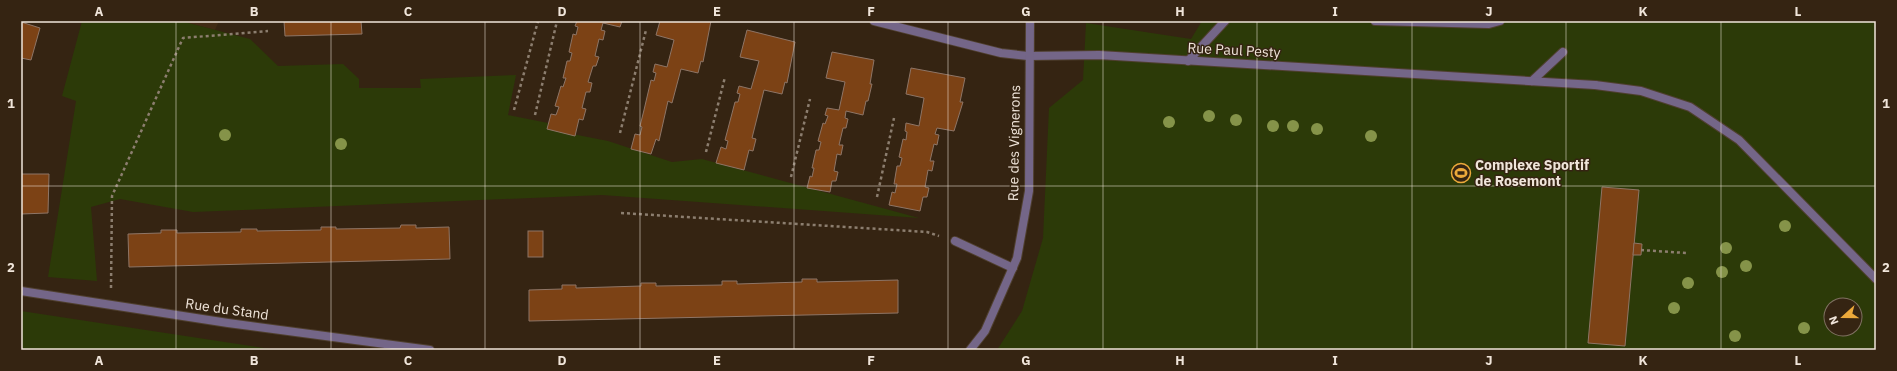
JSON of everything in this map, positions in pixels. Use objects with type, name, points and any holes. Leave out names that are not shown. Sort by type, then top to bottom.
[{"type":"street","name":"Rue Paul Pesty","points":[[874,21],[974,47],[1028,56],[1099,56],[1188,61],[1595,85],[1641,91],[1690,107],[1739,140],[1876,279]]},
{"type":"street","name":"Rue des Vignerons","points":[[970,350],[985,330],[1017,258],[1029,191],[1028,56],[1030,21]]},
{"type":"street","points":[[1188,61],[1225,21]]},
{"type":"street","points":[[1375,21],[1489,24],[1500,21]]},
{"type":"street","points":[[1532,81],[1563,52]]},
{"type":"street","points":[[955,240],[1012,268]]},
{"type":"street","name":"Rue du Stand","points":[[21,291],[228,323],[430,350]]},
{"type":"path","points":[[514,110],[538,21]]},
{"type":"path","points":[[535,115],[557,21]]},
{"type":"path","points":[[620,133],[646,30]]},
{"type":"path","points":[[111,289],[112,196],[183,38],[268,31]]},
{"type":"path","points":[[706,152],[725,77]]},
{"type":"path","points":[[791,177],[810,99]]},
{"type":"path","points":[[877,197],[894,118]]},
{"type":"path","points":[[620,213],[927,232],[955,240]]},
{"type":"path","points":[[1641,250],[1686,253]]},
{"type":"shaded area","points":[[181,21],[219,21],[215,30]]},
{"type":"green space","points":[[82,21],[181,21],[250,39],[278,66],[343,64],[359,79],[359,88],[421,88],[420,79],[516,75],[508,115],[548,123],[547,129],[608,141],[672,162],[702,159],[919,218],[602,195],[193,212],[120,199],[91,207],[97,281],[48,277],[76,101],[62,96]]},
{"type":"green space","name":"Complexe Sportif de Rosemont","points":[[1202,21],[1876,21],[1876,350],[997,350],[1022,311],[1043,238],[1049,108],[1083,80],[1086,23],[1191,39]]},
{"type":"green space","points":[[21,311],[277,350],[21,350]]},
{"type":"building","points":[[284,21],[361,21],[362,34],[285,36]]},
{"type":"building","points":[[577,21],[622,21],[620,27],[603,23],[601,30],[605,31],[603,40],[599,39],[595,56],[599,57],[596,66],[593,66],[588,82],[592,83],[590,92],[586,92],[582,108],[586,109],[583,120],[579,119],[575,136],[547,129],[551,114],[556,115],[559,107],[555,106],[561,86],[563,87],[566,78],[563,78],[567,61],[570,61],[572,53],[569,52],[573,34],[576,35],[578,27],[575,26]]},
{"type":"building","points":[[660,21],[711,21],[703,62],[701,61],[698,73],[681,69],[672,103],[668,101],[659,141],[656,139],[651,154],[631,149],[635,134],[640,135],[642,127],[640,126],[651,80],[654,81],[656,73],[653,72],[655,64],[667,67],[674,40],[656,35]]},
{"type":"building","points":[[21,22],[40,28],[31,60],[21,58]]},
{"type":"building","points":[[747,30],[795,42],[787,83],[785,82],[782,94],[764,90],[752,138],[756,139],[753,151],[749,150],[744,170],[716,163],[721,147],[726,149],[728,141],[725,140],[735,102],[738,102],[740,94],[737,93],[739,86],[751,89],[759,61],[740,57]]},
{"type":"building","points":[[832,52],[874,60],[870,84],[872,84],[863,115],[846,111],[845,118],[848,119],[846,128],[843,128],[839,145],[843,145],[841,155],[837,154],[834,171],[838,172],[836,181],[832,181],[830,192],[807,188],[810,176],[812,177],[814,168],[812,168],[816,150],[819,150],[821,142],[818,141],[823,123],[825,124],[828,116],[825,115],[827,108],[839,110],[845,82],[826,78]]},
{"type":"building","points":[[911,68],[965,78],[960,102],[963,102],[954,131],[937,128],[935,134],[939,135],[937,145],[934,144],[930,161],[934,161],[932,171],[928,170],[925,187],[929,188],[927,197],[923,197],[920,211],[889,205],[892,192],[895,193],[897,184],[894,184],[897,166],[900,166],[902,158],[899,157],[903,139],[906,140],[906,123],[919,126],[924,98],[906,94]]},
{"type":"building","points":[[21,174],[49,174],[48,213],[21,214]]},
{"type":"building","points":[[1602,187],[1639,190],[1625,346],[1588,343]]},
{"type":"building","points":[[401,225],[416,225],[416,228],[449,227],[450,259],[129,267],[128,234],[161,233],[161,230],[177,230],[177,233],[241,232],[241,229],[257,229],[257,231],[321,230],[321,227],[336,227],[336,229],[400,228]]},
{"type":"building","points":[[528,231],[543,231],[543,257],[528,257]]},
{"type":"building","points":[[1634,243],[1642,244],[1641,255],[1633,255]]},
{"type":"building","points":[[802,279],[817,279],[817,282],[898,280],[898,313],[529,321],[529,290],[562,289],[562,285],[576,285],[576,288],[641,286],[641,283],[656,283],[656,286],[722,285],[722,281],[737,281],[737,284],[802,282]]},
{"type":"place","name":"Complexe Sportif de Rosemont","points":[[1461,173]]}]
